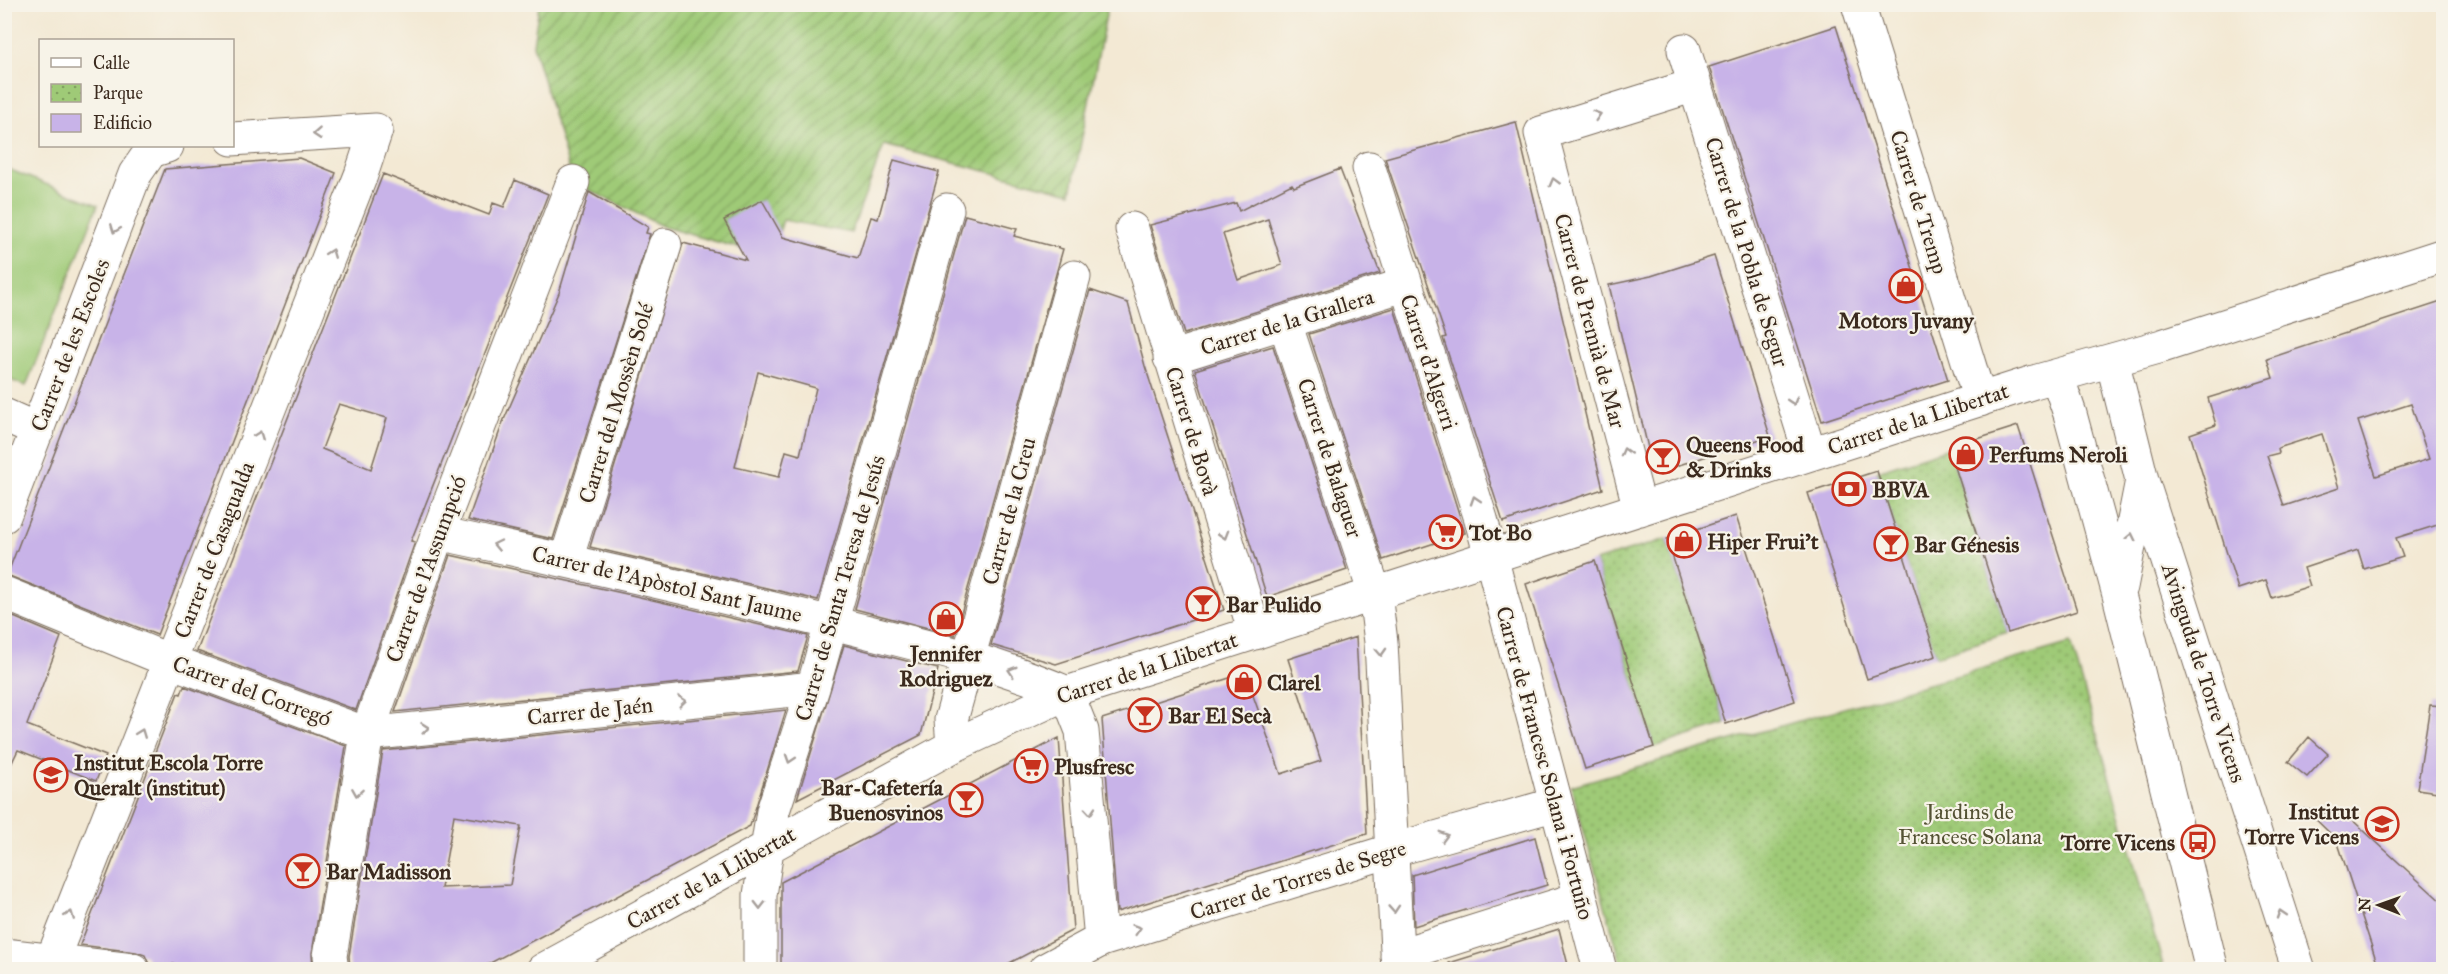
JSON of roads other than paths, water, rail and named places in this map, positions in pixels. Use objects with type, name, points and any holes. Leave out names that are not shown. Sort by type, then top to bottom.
[{"type":"street","name":"Carrer de Tremp","points":[[1858,4],[1980,400]]},
{"type":"street","name":"Carrer de la Pobla de Segur","points":[[1684,50],[1810,454]]},
{"type":"street","name":"Carrer de Premià de Mar","points":[[1640,509],[1541,133],[1695,85]]},
{"type":"street","name":"Carrer de Casagualda","points":[[54,964],[361,175],[376,130],[234,139]]},
{"type":"street","name":"Carrer de les Escoles","points":[[4,516],[135,174],[151,152],[164,147]]},
{"type":"street","name":"Carrer d'Algerri","points":[[1369,168],[1490,556]]},
{"type":"street","name":"Carrer de l'Assumpció","points":[[332,969],[330,956],[367,734],[438,533],[573,182]]},
{"type":"street","name":"Carrer de Santa Teresa de Jesús","points":[[760,969],[760,895],[773,811],[813,688],[947,210]]},
{"type":"street","name":"Carrer de Bovà","points":[[1132,230],[1255,633]]},
{"type":"street","name":"Carrer del Mossèn Solé","points":[[566,560],[665,245]]},
{"type":"street","name":"Carrer de la Llibertat","points":[[543,969],[953,746],[1067,693],[1810,454],[2444,255]]},
{"type":"street","name":"Carrer de la Creu","points":[[953,746],[951,720],[1074,277]]},
{"type":"street","name":"Carrer de la Grallera","points":[[1170,358],[1404,285]]},
{"type":"street","name":"Carrer de Balaguer","points":[[1285,323],[1375,594],[1381,642],[1390,851],[1398,962]]},
{"type":"street","name":"Avinguda de Torre Vicens","points":[[2112,360],[2142,480],[2299,969]]},
{"type":"street","name":"Avinguda de Torre Vicens","points":[[2057,376],[2070,414],[2119,595],[2212,969]]},
{"type":"street","points":[[4,416],[38,430]]},
{"type":"street","name":"Avinguda de Torre Vicens","points":[[2119,595],[2142,480]]},
{"type":"street","name":"Carrer de l'Apòstol Sant Jaume","points":[[438,533],[566,560],[969,658],[1032,677],[1067,693]]},
{"type":"street","name":"Carrer de Francesc Solana i Fortuño","points":[[1490,556],[1600,969]]},
{"type":"street","name":"Carrer del Corregó","points":[[4,593],[170,661],[367,734]]},
{"type":"street","name":"Carrer de Jaén","points":[[367,734],[813,688]]},
{"type":"street","points":[[1067,693],[1082,731],[1101,940]]},
{"type":"street","name":"Carrer de Torres de Segre","points":[[1045,969],[1101,940],[1390,851],[1556,804]]},
{"type":"street","points":[[1398,962],[1581,898]]},
{"type":"street","points":[[4,955],[54,964],[133,969]]},
{"type":"place","name":"Motors Juvany","points":[[1906,286]]},
{"type":"place","name":"Perfums Neroli","points":[[1966,454]]},
{"type":"place","name":"Queens Food & Drinks","points":[[1663,457]]},
{"type":"place","name":"BBVA","points":[[1849,489]]},
{"type":"place","name":"Tot Bo","points":[[1446,532]]},
{"type":"place","name":"Hiper Frui't","points":[[1684,541]]},
{"type":"place","name":"Bar Génesis","points":[[1891,544]]},
{"type":"place","name":"Bar Pulido","points":[[1203,604]]},
{"type":"place","name":"Jennifer Rodriguez","points":[[946,619]]},
{"type":"place","name":"Clarel","points":[[1244,682]]},
{"type":"place","name":"Bar El Secà","points":[[1145,715]]},
{"type":"place","name":"Plusfresc","points":[[1031,766]]},
{"type":"place","name":"Institut Escola Torre Queralt (institut)","points":[[51,775]]},
{"type":"place","name":"Bar-Cafetería Buenosvinos","points":[[966,800]]},
{"type":"place","name":"Institut Torre Vicens","points":[[2382,824]]},
{"type":"place","name":"Torre Vicens","points":[[2198,842]]},
{"type":"place","name":"Bar Madisson","points":[[303,871]]},
{"type":"park label","name":"Jardins de Francesc Solana","points":[[1970,824]]}]
